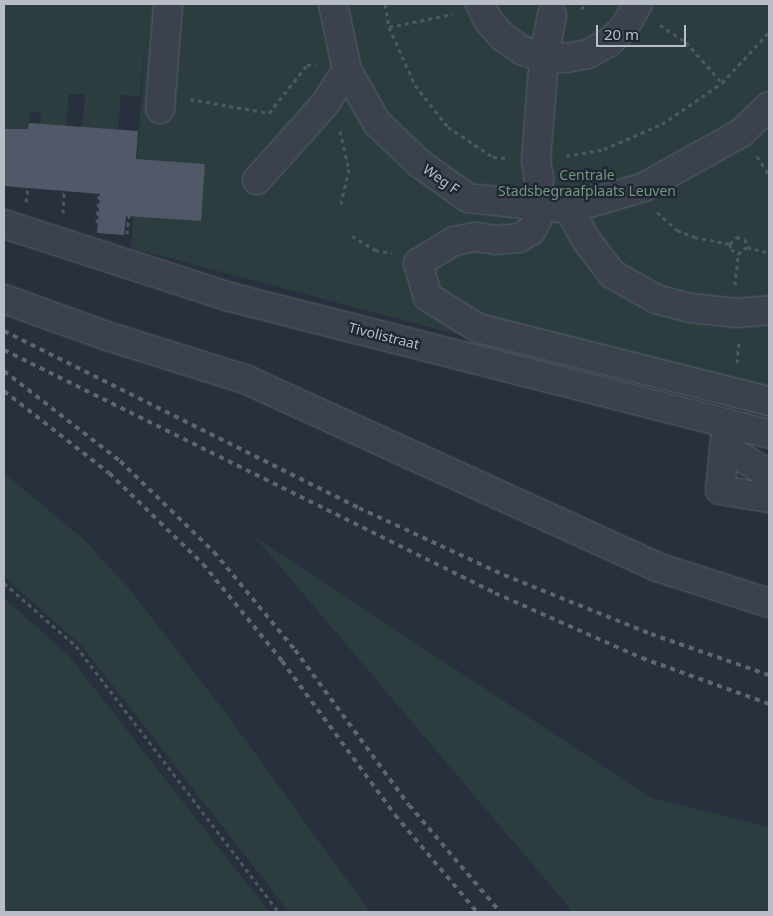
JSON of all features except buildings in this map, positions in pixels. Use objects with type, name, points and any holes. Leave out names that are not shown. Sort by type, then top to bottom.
[{"type":"street","points":[[161,102],[168,4]]},
{"type":"street","name":"Weg F","points":[[333,4],[346,65],[377,123],[419,163],[468,198],[569,209],[644,187],[741,133],[769,106]]},
{"type":"street","points":[[480,6],[504,38],[523,51],[544,57],[567,58],[595,50],[624,28],[637,6]]},
{"type":"street","points":[[552,15],[544,57],[536,161],[539,206],[537,220],[531,231],[519,238],[496,240],[475,237],[454,241],[418,263],[428,297],[478,328],[769,401]]},
{"type":"street","points":[[256,180],[324,104],[346,65]]},
{"type":"street","points":[[569,209],[587,241],[612,274],[656,299],[690,308],[738,313],[769,310]]},
{"type":"street","name":"Tivolistraat","points":[[4,224],[230,297],[726,435],[769,434]]},
{"type":"street","points":[[4,299],[107,336],[248,380],[657,567],[769,602]]},
{"type":"street","points":[[726,435],[769,474]]},
{"type":"street","points":[[726,435],[720,490],[769,498]]},
{"type":"path","points":[[390,27],[480,6]]},
{"type":"path","points":[[637,6],[686,42],[722,83]]},
{"type":"path","points":[[161,102],[269,113],[307,65],[346,65]]},
{"type":"path","points":[[324,104],[335,120],[346,145],[349,170],[340,208]]},
{"type":"path","points":[[644,187],[652,205],[677,230],[694,237],[730,244]]},
{"type":"path","points":[[352,236],[375,250],[403,254],[418,263]]},
{"type":"path","points":[[730,244],[736,237],[745,239],[747,247]]},
{"type":"path","points":[[730,244],[731,249],[738,254],[747,247]]},
{"type":"path","points":[[747,247],[769,254]]},
{"type":"path","points":[[4,583],[76,646],[279,912]]},
{"type":"green space","name":"Centrale Stadsbegraafplaats Leuven","points":[[4,4],[769,4],[769,417],[131,248],[145,43],[140,96],[121,95],[118,130],[114,129],[113,134],[82,128],[85,94],[69,94],[66,127],[38,152],[41,113],[30,112],[28,129],[4,129]]},
{"type":"green space","points":[[4,473],[82,538],[127,586],[225,712],[370,912],[289,912],[82,646],[4,577]]},
{"type":"green space","points":[[256,538],[651,798],[769,827],[769,912],[573,912]]},
{"type":"green space","points":[[4,598],[69,656],[269,912],[4,912]]},
{"type":"railway","points":[[4,331],[359,508],[504,575],[651,634],[769,675]]},
{"type":"railway","points":[[4,350],[495,593],[642,658],[769,704]]},
{"type":"railway","points":[[4,371],[120,461],[214,552],[295,650],[409,805],[500,912]]},
{"type":"railway","points":[[4,391],[109,473],[203,564],[282,661],[395,815],[477,912]]}]
